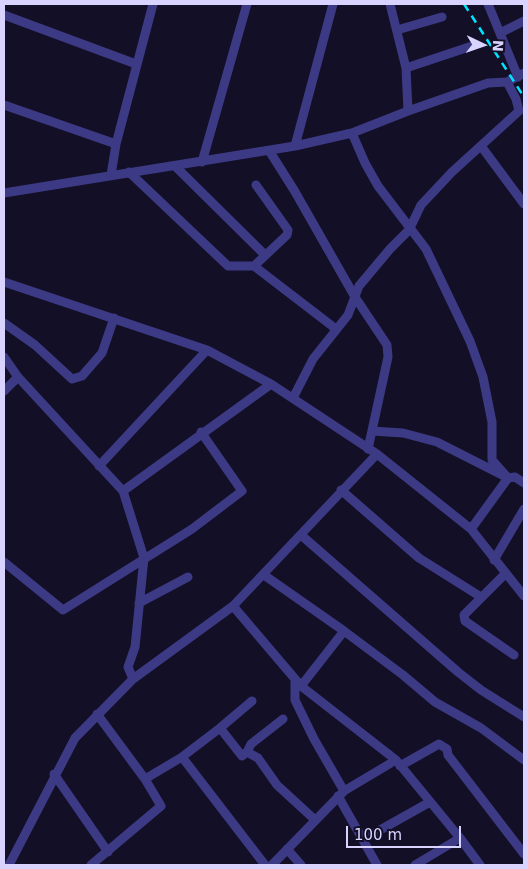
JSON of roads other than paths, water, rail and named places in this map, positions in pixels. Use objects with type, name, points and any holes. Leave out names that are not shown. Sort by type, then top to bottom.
[{"type":"street","points":[[111,175],[116,144],[153,4]]},
{"type":"street","points":[[202,162],[246,4]]},
{"type":"street","points":[[295,146],[333,4]]},
{"type":"street","points":[[390,4],[406,68],[408,111]]},
{"type":"street","points":[[4,192],[270,152],[352,133],[488,83],[507,82],[521,75],[488,4]]},
{"type":"street","points":[[4,15],[136,64]]},
{"type":"street","points":[[397,30],[442,17]]},
{"type":"street","points":[[500,33],[524,21]]},
{"type":"street","points":[[406,68],[472,46]]},
{"type":"street","points":[[293,398],[313,360],[348,315],[359,286],[410,230],[421,205],[519,111],[516,99],[507,82]]},
{"type":"street","points":[[4,105],[116,144]]},
{"type":"street","points":[[352,133],[373,178],[426,249],[470,341],[486,388],[492,422],[492,460],[508,478]]},
{"type":"street","points":[[481,146],[524,204]]},
{"type":"street","points":[[270,152],[355,297],[387,345],[388,357],[368,449]]},
{"type":"street","points":[[175,166],[265,255]]},
{"type":"street","points":[[129,172],[228,266],[254,266],[336,329]]},
{"type":"street","points":[[254,266],[287,235],[288,230],[256,185]]},
{"type":"street","points":[[4,282],[207,350],[271,384],[377,454],[471,530],[524,596]]},
{"type":"street","points":[[4,323],[35,345],[72,380],[82,376],[102,353],[112,330],[114,318]]},
{"type":"street","points":[[98,466],[207,350]]},
{"type":"street","points":[[4,357],[18,377],[122,491],[144,558],[135,646],[128,668],[133,679]]},
{"type":"street","points":[[4,391],[18,377]]},
{"type":"street","points":[[122,491],[201,432],[271,384]]},
{"type":"street","points":[[372,431],[403,433],[437,442],[508,478],[515,477],[524,483]]},
{"type":"street","points":[[4,562],[63,610],[192,529],[242,491],[201,432]]},
{"type":"street","points":[[9,865],[54,774],[75,738],[133,679],[234,606],[341,490],[377,454]]},
{"type":"street","points":[[471,530],[508,478]]},
{"type":"street","points":[[341,490],[418,558],[481,597]]},
{"type":"street","points":[[494,560],[521,520],[524,509]]},
{"type":"street","points":[[301,535],[458,672],[481,690],[524,717]]},
{"type":"street","points":[[506,573],[464,615],[464,620],[514,655]]},
{"type":"street","points":[[264,575],[344,631],[435,702],[481,728],[524,760]]},
{"type":"street","points":[[139,603],[188,577]]},
{"type":"street","points":[[234,606],[301,686],[398,763],[480,865]]},
{"type":"street","points":[[301,686],[344,631]]},
{"type":"street","points":[[295,679],[295,700],[377,865]]},
{"type":"street","points":[[145,779],[182,756],[220,728],[252,700]]},
{"type":"street","points":[[91,865],[161,806],[145,779],[97,714]]},
{"type":"street","points":[[220,728],[242,756],[252,744],[284,719]]},
{"type":"street","points":[[272,865],[293,845],[314,819],[341,794],[398,763],[440,744],[447,749],[448,755],[524,854]]},
{"type":"street","points":[[247,752],[258,758],[277,785],[314,819]]},
{"type":"street","points":[[182,756],[266,865]]},
{"type":"street","points":[[54,774],[108,852]]},
{"type":"street","points":[[364,839],[430,802]]},
{"type":"street","points":[[415,865],[460,838]]},
{"type":"street","points":[[287,849],[301,865]]},
{"type":"railway","points":[[464,4],[524,97]]}]
